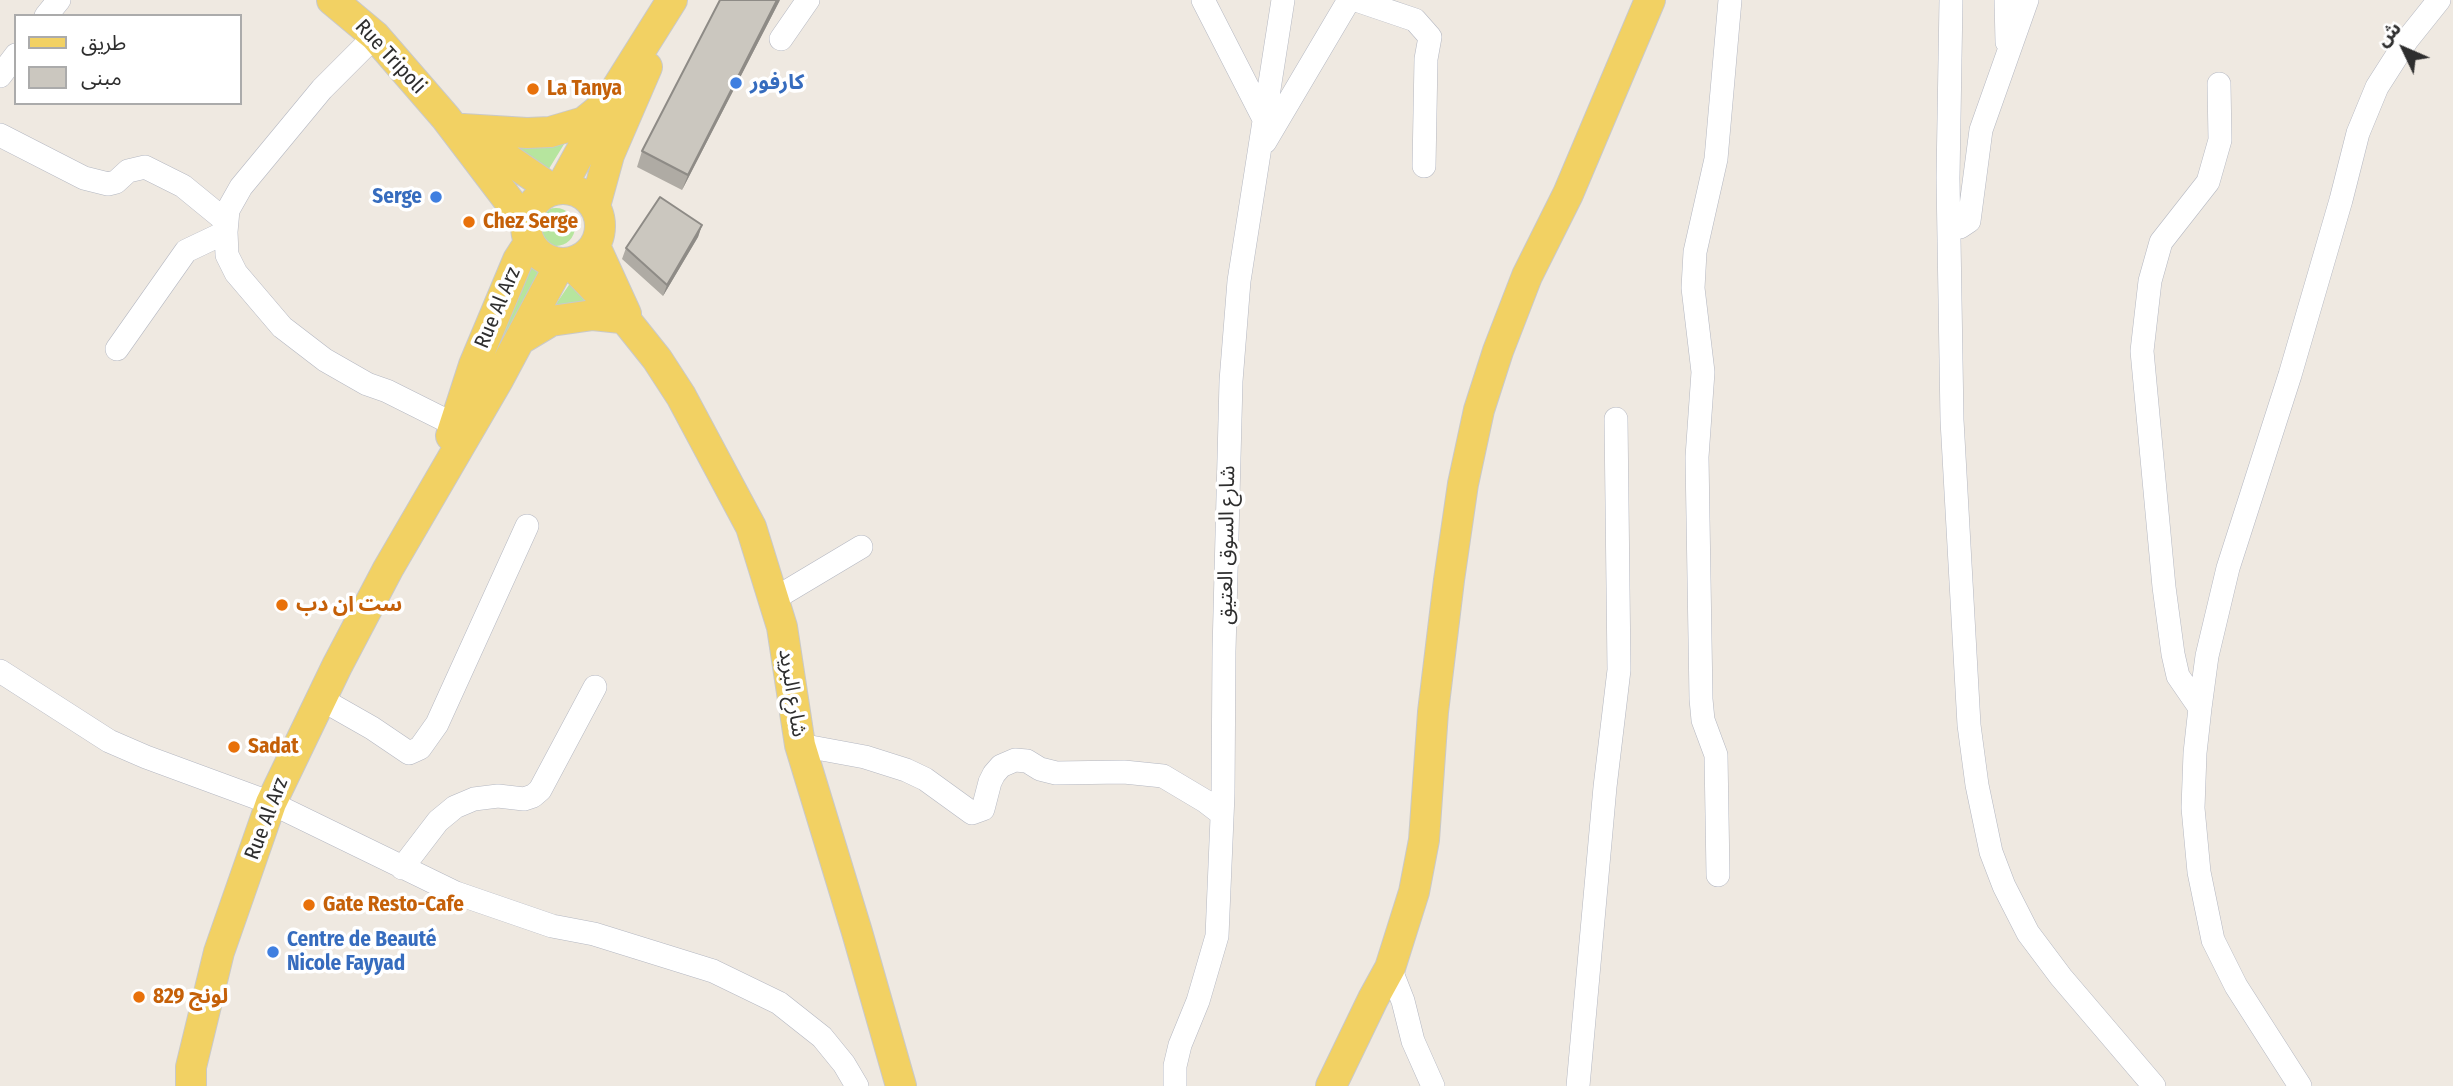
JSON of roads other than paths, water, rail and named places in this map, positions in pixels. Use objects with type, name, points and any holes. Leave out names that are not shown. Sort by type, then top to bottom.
[{"type":"main road","name":"Rue Tripoli","points":[[332,0],[375,36],[455,123],[527,232]]},
{"type":"main road","points":[[1331,1086],[1390,968],[1414,892],[1424,839],[1433,712],[1449,580],[1463,484],[1479,410],[1527,276],[1568,194],[1650,0]]},
{"type":"main road","points":[[556,190],[669,5]]},
{"type":"main road","points":[[595,206],[609,155],[644,76],[669,5]]},
{"type":"main road","points":[[455,123],[527,133],[550,132],[584,122],[608,102]]},
{"type":"main road","name":"Rue Tripoli","points":[[455,123],[556,190]]},
{"type":"main road","points":[[568,189],[583,195],[595,206],[600,230],[595,246],[584,257],[565,264],[542,257],[527,232],[531,206],[537,199],[556,190],[568,189]]},
{"type":"main road","name":"Rue Al Arz","points":[[431,495],[474,365],[527,232]]},
{"type":"main road","name":"شارع البريد","points":[[595,246],[622,302],[625,321]]},
{"type":"main road","name":"Rue Al Arz","points":[[191,1086],[191,1068],[219,952],[271,803],[388,569],[565,264]]},
{"type":"main road","name":"شارع البريد","points":[[565,264],[625,321],[657,359],[681,396],[746,518],[782,627],[800,745],[858,932],[901,1086]]},
{"type":"main road","points":[[520,340],[551,321],[593,315],[625,321]]},
{"type":"street","points":[[48,14],[59,0]]},
{"type":"street","points":[[781,39],[808,0]]},
{"type":"street","points":[[1203,0],[1264,119]]},
{"type":"street","name":"شارع السوق العتيق","points":[[1175,1086],[1175,1066],[1180,1045],[1198,1001],[1217,936],[1231,381],[1239,281],[1283,0]]},
{"type":"street","points":[[1258,154],[1349,0]]},
{"type":"street","points":[[1356,0],[1415,20],[1430,37],[1426,59],[1424,166]]},
{"type":"street","points":[[1718,875],[1716,755],[1703,720],[1701,699],[1697,457],[1703,372],[1693,288],[1695,252],[1716,159],[1730,0]]},
{"type":"street","points":[[1951,0],[1948,178],[1952,420],[1969,725],[1977,785],[1992,852],[2004,886],[2028,933],[2061,977],[2154,1086]]},
{"type":"street","points":[[2006,0],[2007,52]]},
{"type":"street","points":[[1950,226],[1960,227],[1969,220],[1981,130],[2027,0]]},
{"type":"street","points":[[2300,1086],[2236,986],[2213,940],[2199,872],[2193,808],[2200,708],[2210,642],[2228,568],[2290,375],[2358,133],[2377,87],[2407,40],[2439,0]]},
{"type":"street","points":[[375,36],[321,89],[241,187],[228,210],[227,254],[236,273],[282,327],[325,360],[356,378],[455,425]]},
{"type":"street","points":[[0,76],[14,58]]},
{"type":"street","points":[[2200,708],[2178,676],[2173,654],[2165,599],[2142,351],[2150,281],[2161,242],[2208,182],[2220,140],[2220,84]]},
{"type":"street","points":[[0,135],[84,178],[108,184],[116,183],[128,171],[145,167],[183,186],[226,227]]},
{"type":"street","points":[[117,349],[186,251],[226,227]]},
{"type":"street","points":[[1578,1086],[1605,787],[1619,670],[1616,419]]},
{"type":"street","points":[[321,699],[409,753],[420,748],[437,724],[527,526]]},
{"type":"street","points":[[774,599],[861,547]]},
{"type":"street","points":[[0,671],[109,741],[271,803],[456,893],[552,926],[594,934],[713,971],[779,1003],[822,1037],[844,1064],[857,1086]]},
{"type":"street","points":[[402,868],[438,821],[455,807],[474,799],[498,796],[524,799],[540,790],[595,687]]},
{"type":"street","points":[[800,745],[865,757],[906,770],[925,779],[972,813],[983,809],[989,782],[994,774],[1001,766],[1016,760],[1027,761],[1040,769],[1056,773],[1124,772],[1163,776],[1222,814]]},
{"type":"street","points":[[1390,968],[1403,1001],[1413,1041],[1433,1086]]},
{"type":"place","name":"كارفور","points":[[736,83]]},
{"type":"place","name":"La Tanya","points":[[533,89]]},
{"type":"place","name":"Serge","points":[[436,197]]},
{"type":"place","name":"Chez Serge","points":[[469,222]]},
{"type":"place","name":"ست ان دب","points":[[282,605]]},
{"type":"place","name":"Sadat","points":[[234,747]]},
{"type":"place","name":"Gate Resto-Cafe","points":[[309,905]]},
{"type":"place","name":"Centre de Beauté Nicole Fayyad","points":[[273,952]]},
{"type":"place","name":"لونج 829","points":[[139,997]]}]
